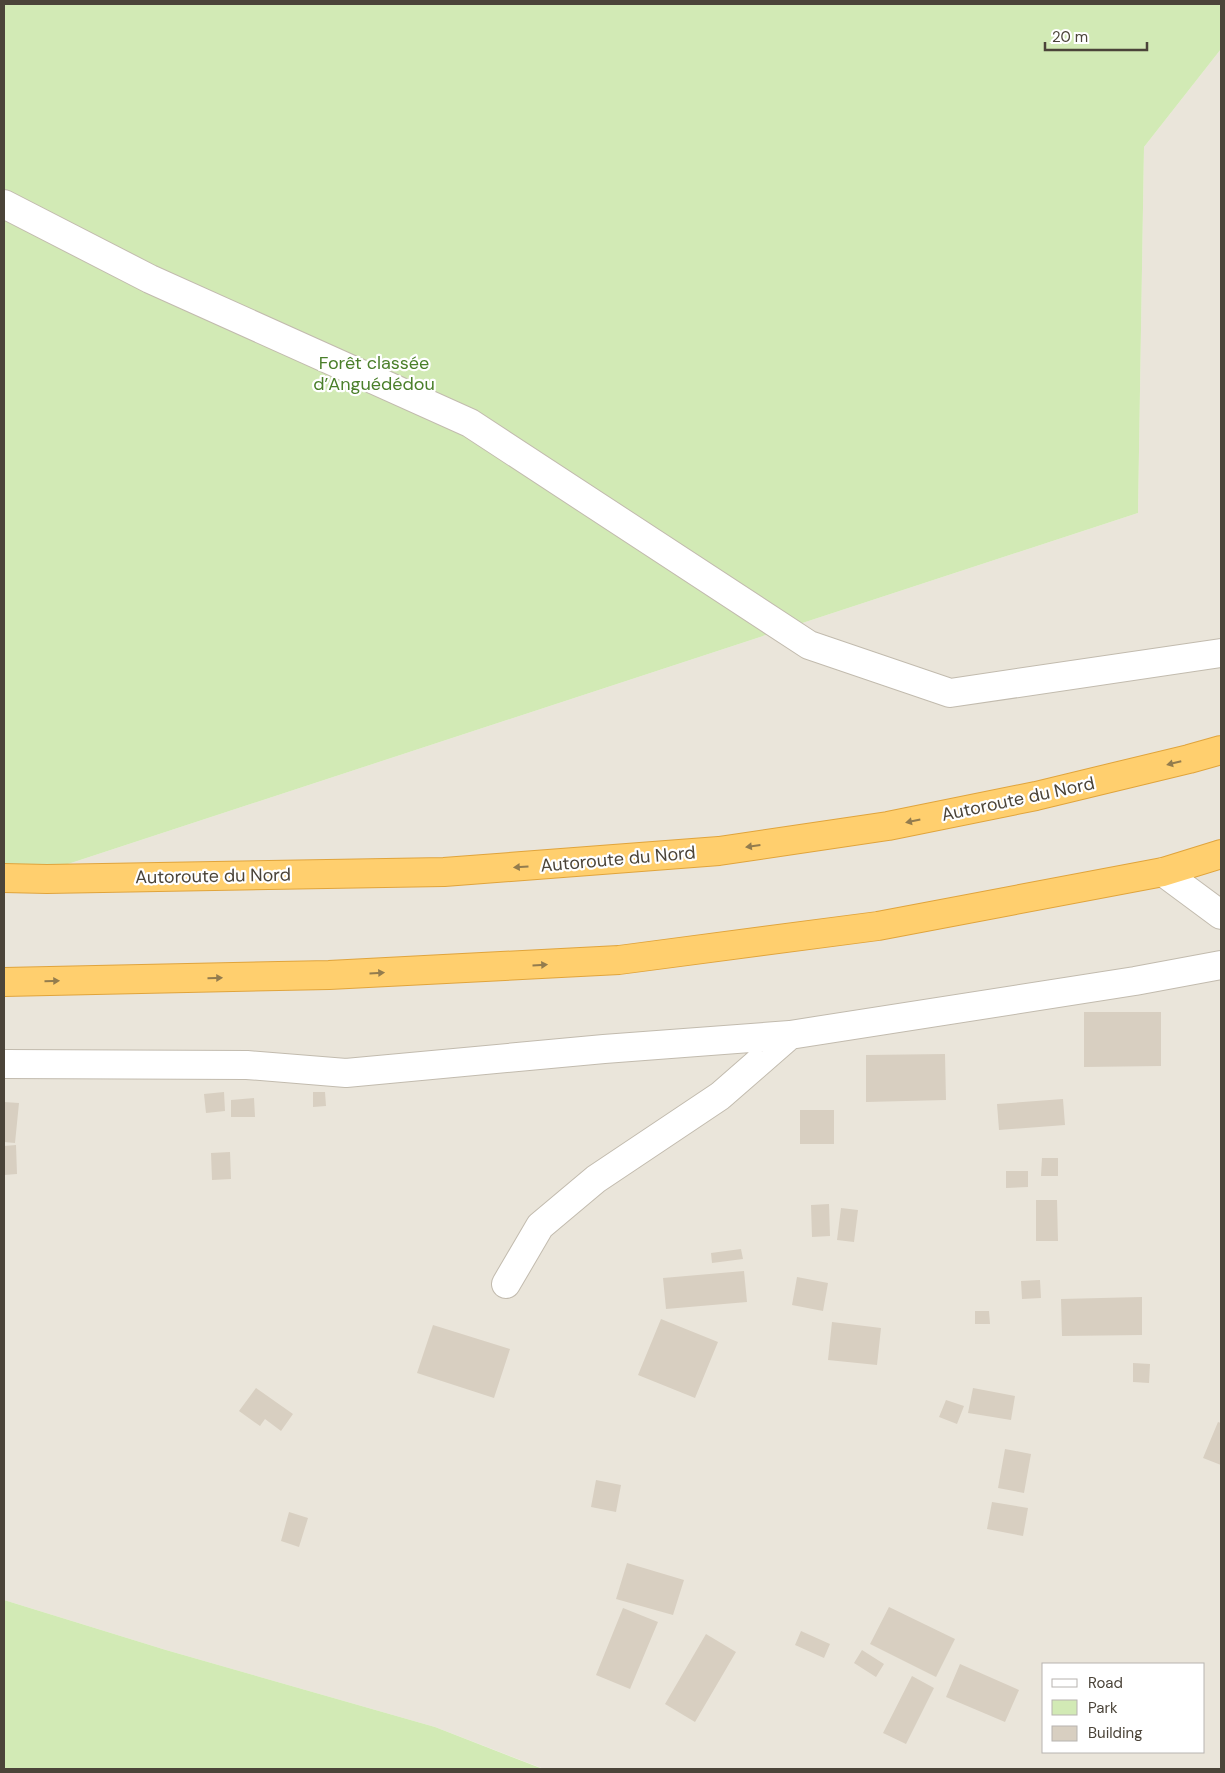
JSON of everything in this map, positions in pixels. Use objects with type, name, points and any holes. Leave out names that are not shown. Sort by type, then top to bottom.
[{"type":"highway","name":"Autoroute du Nord","points":[[4,878],[47,879],[444,872],[587,863],[719,851],[888,826],[1036,796],[1221,750]]},
{"type":"highway","points":[[4,982],[329,975],[618,960],[878,926],[1163,872],[1221,854]]},
{"type":"street","points":[[4,204],[150,278],[470,423],[809,645],[950,693],[1221,653]]},
{"type":"street","points":[[1163,872],[1221,915]]},
{"type":"street","points":[[4,1064],[246,1065],[346,1073],[604,1049],[790,1035],[1135,981],[1221,965]]},
{"type":"street","points":[[506,1284],[540,1226],[596,1179],[720,1096],[790,1035]]},
{"type":"shaded area","points":[[1221,49],[1221,1769],[544,1769],[435,1727],[166,1650],[4,1600],[4,885],[1138,513],[1144,147]]},
{"type":"green space","name":"Forêt classée d’Anguédédou","points":[[4,4],[1221,4],[1221,49],[1144,147],[1138,513],[4,885]]},
{"type":"green space","points":[[4,1600],[166,1650],[435,1727],[543,1769],[4,1769]]},
{"type":"building","points":[[1084,1012],[1161,1012],[1161,1066],[1084,1067]]},
{"type":"building","points":[[945,1054],[946,1100],[866,1102],[866,1055]]},
{"type":"building","points":[[224,1092],[225,1111],[206,1113],[204,1094]]},
{"type":"building","points":[[313,1092],[325,1092],[326,1106],[313,1107]]},
{"type":"building","points":[[254,1098],[255,1117],[231,1117],[231,1100]]},
{"type":"building","points":[[1063,1099],[1065,1125],[999,1130],[997,1104]]},
{"type":"building","points":[[4,1102],[19,1103],[15,1143],[4,1142]]},
{"type":"building","points":[[800,1110],[834,1110],[834,1144],[800,1144]]},
{"type":"building","points":[[16,1145],[17,1174],[4,1175],[4,1146]]},
{"type":"building","points":[[230,1152],[231,1179],[212,1180],[211,1153]]},
{"type":"building","points":[[1042,1158],[1058,1158],[1058,1176],[1041,1176]]},
{"type":"building","points":[[1006,1171],[1028,1171],[1028,1187],[1006,1188]]},
{"type":"building","points":[[1036,1200],[1057,1200],[1058,1241],[1036,1241]]},
{"type":"building","points":[[829,1204],[830,1236],[812,1237],[811,1205]]},
{"type":"building","points":[[841,1208],[858,1210],[854,1242],[837,1240]]},
{"type":"building","points":[[741,1249],[743,1259],[712,1263],[711,1253]]},
{"type":"building","points":[[744,1271],[747,1302],[666,1309],[663,1278]]},
{"type":"building","points":[[797,1277],[828,1283],[823,1311],[792,1305]]},
{"type":"building","points":[[1040,1280],[1041,1298],[1022,1299],[1021,1281]]},
{"type":"building","points":[[1142,1297],[1142,1335],[1062,1336],[1061,1299]]},
{"type":"building","points":[[975,1311],[989,1311],[990,1324],[975,1324]]},
{"type":"building","points":[[661,1319],[718,1342],[695,1398],[638,1375]]},
{"type":"building","points":[[832,1322],[881,1328],[877,1365],[828,1360]]},
{"type":"building","points":[[433,1325],[510,1349],[494,1398],[417,1373]]},
{"type":"building","points":[[1133,1363],[1150,1364],[1149,1383],[1133,1382]]},
{"type":"building","points":[[256,1388],[293,1414],[281,1431],[265,1419],[260,1426],[239,1411]]},
{"type":"building","points":[[973,1388],[1015,1396],[1011,1420],[968,1413]]},
{"type":"building","points":[[946,1400],[964,1406],[957,1424],[939,1417]]},
{"type":"building","points":[[1218,1422],[1221,1423],[1221,1465],[1203,1458]]},
{"type":"building","points":[[1005,1449],[1031,1454],[1024,1493],[998,1488]]},
{"type":"building","points":[[596,1480],[621,1485],[616,1512],[591,1507]]},
{"type":"building","points":[[992,1502],[1028,1508],[1023,1536],[987,1529]]},
{"type":"building","points":[[289,1512],[308,1518],[299,1547],[281,1541]]},
{"type":"building","points":[[627,1563],[684,1580],[673,1615],[616,1599]]},
{"type":"building","points":[[889,1607],[955,1639],[936,1677],[870,1644]]},
{"type":"building","points":[[623,1608],[658,1622],[630,1689],[596,1675]]},
{"type":"building","points":[[801,1631],[830,1644],[824,1658],[795,1645]]},
{"type":"building","points":[[706,1634],[736,1652],[695,1722],[665,1704]]},
{"type":"building","points":[[862,1650],[884,1664],[876,1677],[854,1663]]},
{"type":"building","points":[[960,1664],[1019,1690],[1005,1722],[946,1697]]},
{"type":"building","points":[[912,1676],[934,1688],[906,1744],[883,1733]]}]
